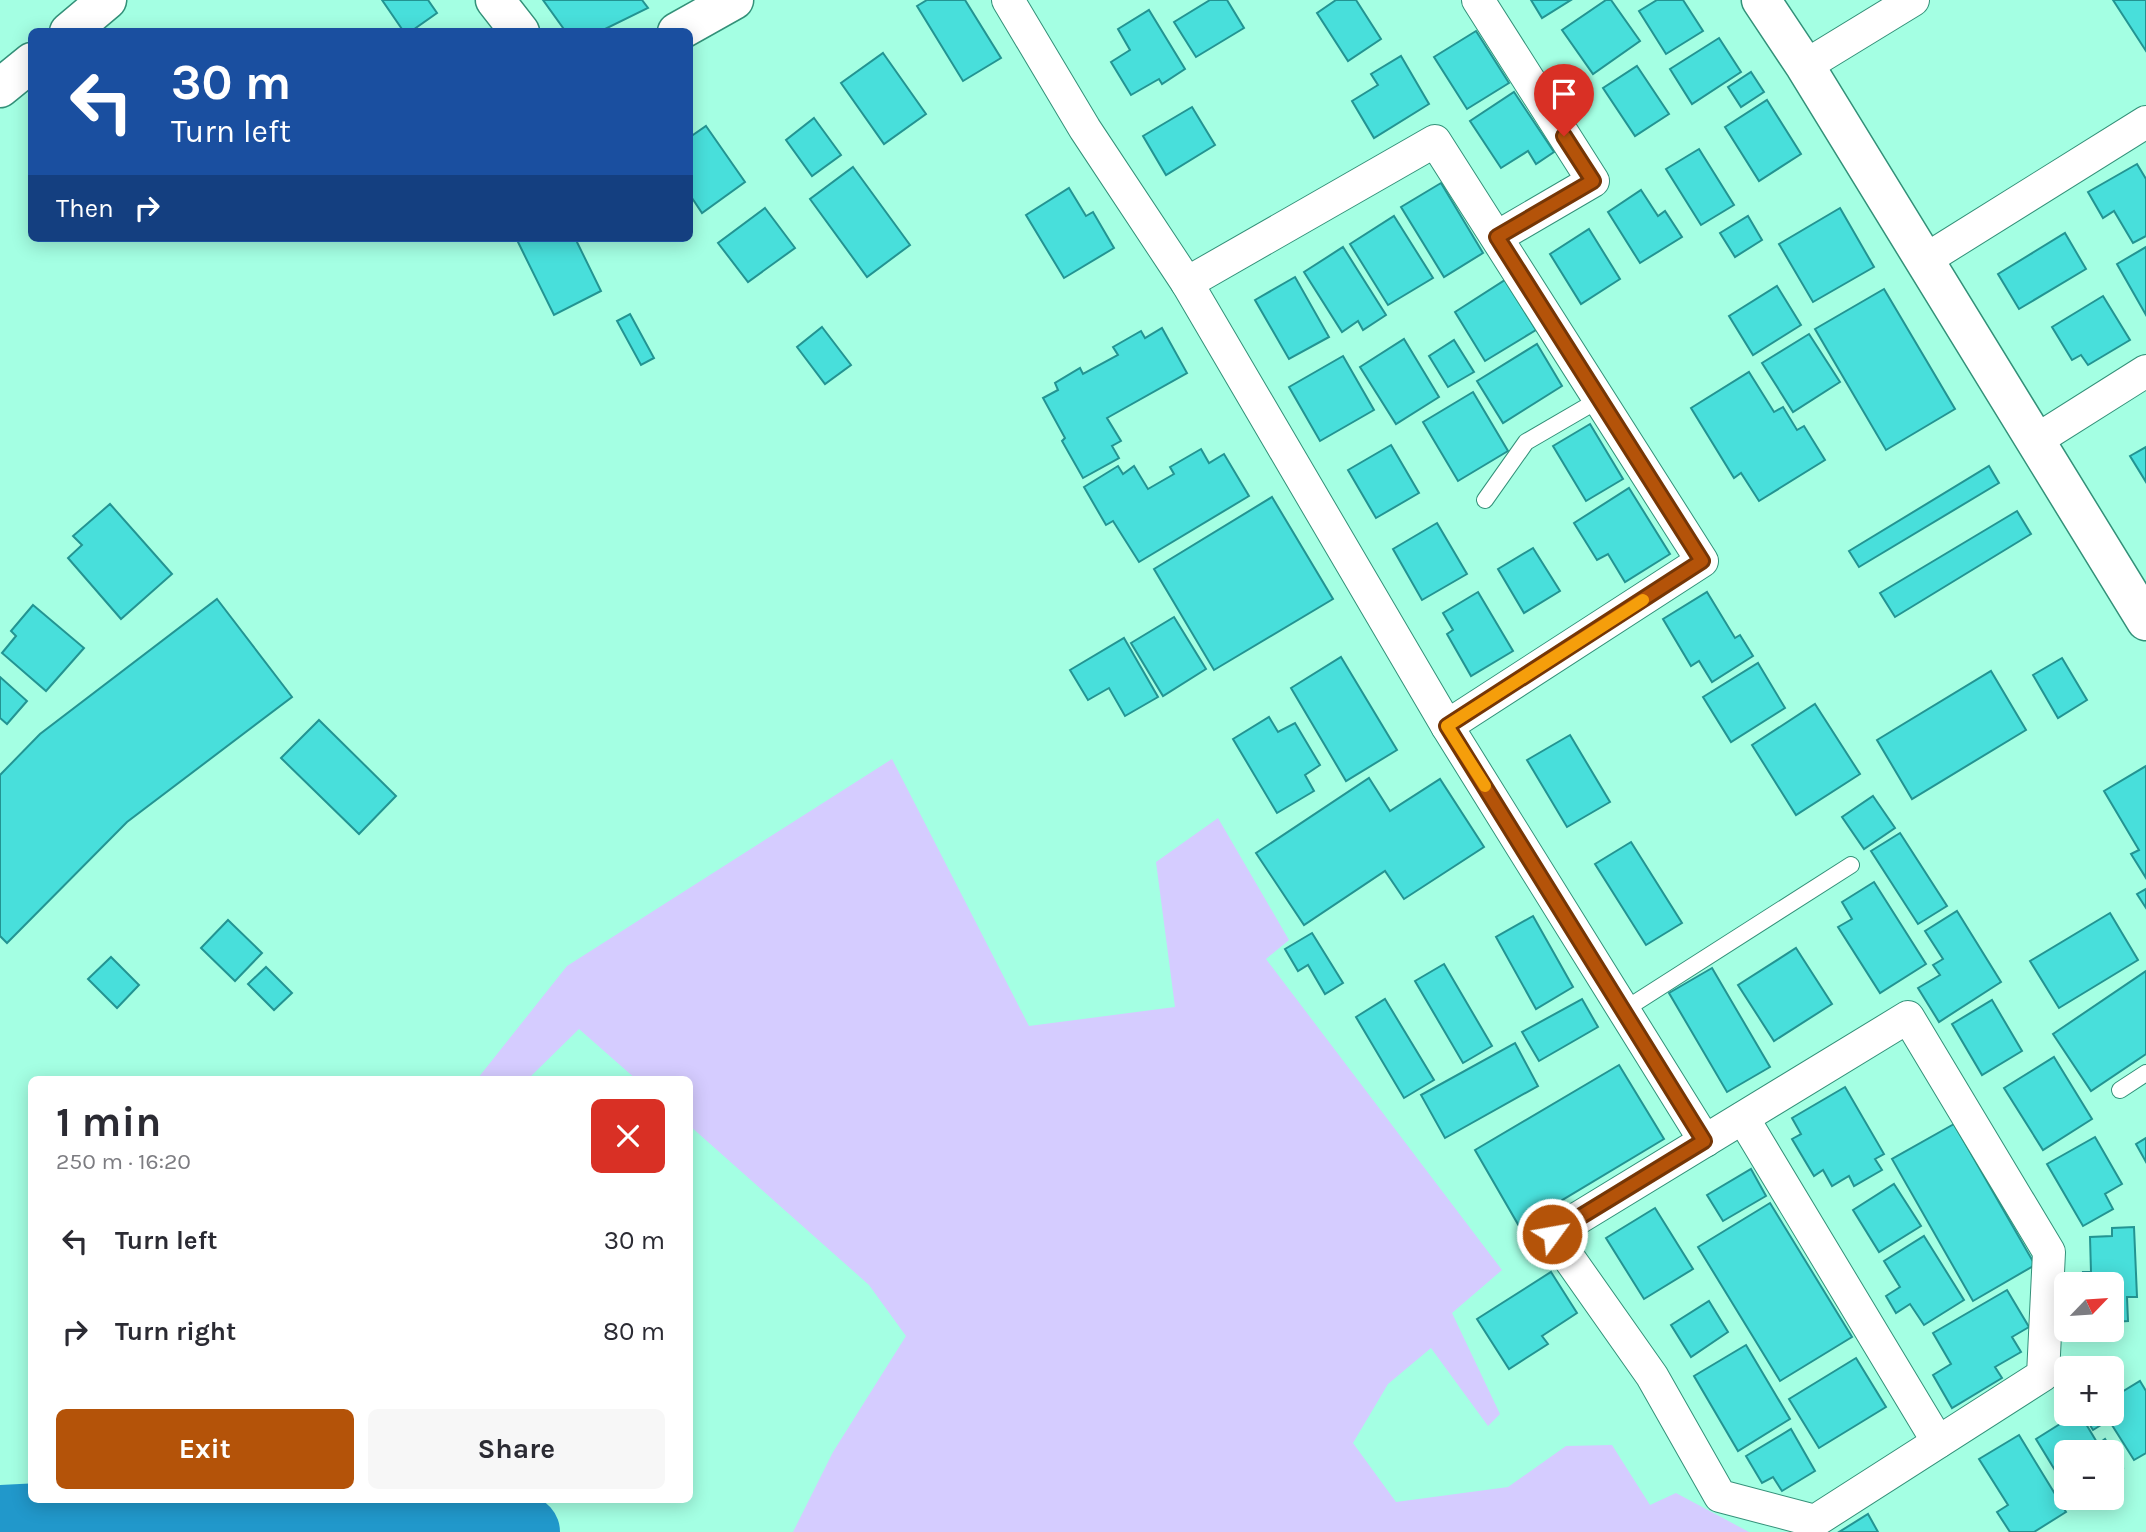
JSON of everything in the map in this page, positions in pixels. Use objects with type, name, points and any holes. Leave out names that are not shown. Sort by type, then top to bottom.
[{"type":"main road","points":[[74,28],[107,0]]},
{"type":"main road","points":[[495,0],[517,28]]},
{"type":"main road","points":[[684,28],[734,0]]},
{"type":"main road","points":[[1761,0],[1805,66],[2146,621]]},
{"type":"main road","points":[[0,89],[28,65]]},
{"type":"street","points":[[1008,0],[1085,129],[1187,283],[1447,726],[1704,1141]]},
{"type":"street","points":[[1478,0],[1593,181],[1497,237]]},
{"type":"street","points":[[1805,66],[1913,0]]},
{"type":"street","points":[[1925,260],[2146,122]]},
{"type":"street","points":[[1187,283],[1435,141],[1702,561],[1447,726]]},
{"type":"street","points":[[2035,441],[2146,371]]},
{"type":"street","points":[[1908,1017],[2049,1252],[2043,1375],[1815,1521],[1720,1496],[1652,1376],[1552,1234],[1743,1118],[1908,1017]]},
{"type":"street","points":[[1743,1118],[1938,1442]]},
{"type":"lane","points":[[1485,500],[1526,442],[1600,399]]},
{"type":"lane","points":[[1623,1010],[1851,865]]},
{"type":"lane","points":[[2120,1090],[2146,1073]]},
{"type":"shaded area","points":[[892,759],[1029,1026],[1175,1007],[1156,862],[1218,818],[1289,940],[1266,959],[1502,1270],[1452,1313],[1500,1414],[1488,1426],[1431,1348],[1388,1384],[1353,1443],[1396,1502],[1508,1487],[1566,1446],[1612,1445],[1650,1505],[1676,1493],[1749,1532],[793,1532],[833,1452],[906,1336],[869,1285],[693,1129],[693,1076],[632,1076],[579,1029],[531,1076],[480,1076],[567,966]]},
{"type":"building","points":[[382,0],[428,0],[437,13],[416,28],[401,28]]},
{"type":"building","points":[[543,0],[642,0],[648,8],[607,28],[563,28]]},
{"type":"building","points":[[927,0],[965,0],[1001,58],[963,81],[917,6]]},
{"type":"building","points":[[1210,0],[1227,0],[1244,28],[1196,57],[1174,22]]},
{"type":"building","points":[[1336,0],[1356,0],[1381,39],[1348,61],[1317,13]]},
{"type":"building","points":[[1531,0],[1571,0],[1542,18]]},
{"type":"building","points":[[1606,0],[1611,0],[1640,41],[1593,74],[1562,30]]},
{"type":"building","points":[[1657,0],[1683,0],[1703,31],[1666,54],[1639,11]]},
{"type":"building","points":[[2113,0],[2146,0],[2146,51]]},
{"type":"building","points":[[1149,10],[1185,69],[1162,84],[1159,79],[1131,95],[1111,62],[1130,50],[1118,29]]},
{"type":"building","points":[[1476,31],[1509,83],[1467,109],[1434,57]]},
{"type":"building","points":[[1719,38],[1741,72],[1692,104],[1670,69]]},
{"type":"building","points":[[883,53],[926,114],[884,144],[841,83]]},
{"type":"building","points":[[1401,56],[1429,104],[1374,138],[1352,101],[1378,85],[1371,74]]},
{"type":"building","points":[[1637,66],[1669,114],[1635,136],[1603,88]]},
{"type":"building","points":[[1751,72],[1764,92],[1741,107],[1728,87]]},
{"type":"building","points":[[1514,92],[1554,152],[1536,164],[1528,151],[1501,168],[1470,121]]},
{"type":"building","points":[[1767,100],[1801,154],[1759,181],[1725,127]]},
{"type":"building","points":[[1192,107],[1215,145],[1166,175],[1143,136]]},
{"type":"building","points":[[814,118],[841,155],[812,176],[786,140]]},
{"type":"building","points":[[706,126],[745,182],[702,213],[693,200],[693,135]]},
{"type":"building","points":[[1699,149],[1734,205],[1701,225],[1666,169]]},
{"type":"building","points":[[2137,164],[2146,179],[2146,236],[2133,243],[2114,211],[2103,218],[2088,192]]},
{"type":"building","points":[[853,167],[910,245],[867,277],[810,199]]},
{"type":"building","points":[[1441,183],[1483,253],[1444,277],[1401,207]]},
{"type":"building","points":[[1069,188],[1086,216],[1093,212],[1114,248],[1064,278],[1026,215]]},
{"type":"building","points":[[1641,190],[1658,216],[1665,211],[1682,237],[1640,263],[1608,212]]},
{"type":"building","points":[[765,208],[795,248],[748,282],[718,243]]},
{"type":"building","points":[[1840,208],[1874,267],[1813,302],[1779,244]]},
{"type":"building","points":[[1394,216],[1433,278],[1388,305],[1350,244]]},
{"type":"building","points":[[1748,216],[1762,240],[1735,257],[1720,233]]},
{"type":"building","points":[[1589,229],[1620,279],[1581,304],[1550,254]]},
{"type":"building","points":[[2065,233],[2086,269],[2019,309],[1998,274]]},
{"type":"building","points":[[518,242],[577,242],[601,291],[554,315]]},
{"type":"building","points":[[1343,247],[1386,315],[1363,330],[1358,321],[1342,332],[1304,272]]},
{"type":"building","points":[[2146,247],[2146,315],[2117,264]]},
{"type":"building","points":[[1295,277],[1329,337],[1289,359],[1255,300]]},
{"type":"building","points":[[1505,280],[1536,330],[1485,361],[1455,312]]},
{"type":"building","points":[[1777,286],[1801,325],[1753,355],[1729,316]]},
{"type":"building","points":[[1884,289],[1955,409],[1886,450],[1815,329]]},
{"type":"building","points":[[2103,296],[2130,340],[2088,365],[2081,355],[2072,360],[2052,327]]},
{"type":"building","points":[[630,314],[654,358],[641,365],[617,321]]},
{"type":"building","points":[[822,327],[851,365],[825,384],[797,347]]},
{"type":"building","points":[[1162,328],[1187,373],[1107,418],[1121,441],[1112,446],[1119,458],[1083,478],[1062,441],[1065,438],[1043,398],[1058,390],[1055,383],[1080,368],[1083,374],[1118,355],[1113,347],[1141,331],[1145,338]]},
{"type":"building","points":[[1809,334],[1840,382],[1793,412],[1762,363]]},
{"type":"building","points":[[1404,339],[1439,397],[1396,424],[1360,367]]},
{"type":"building","points":[[1454,340],[1474,372],[1448,387],[1429,356]]},
{"type":"building","points":[[1537,344],[1562,386],[1503,423],[1477,381]]},
{"type":"building","points":[[1343,356],[1374,410],[1320,441],[1289,387]]},
{"type":"building","points":[[1749,372],[1774,412],[1783,407],[1797,430],[1804,426],[1825,460],[1759,501],[1741,473],[1734,478],[1691,408]]},
{"type":"building","points":[[1473,392],[1508,451],[1458,481],[1423,422]]},
{"type":"building","points":[[1590,424],[1623,479],[1586,501],[1553,446]]},
{"type":"building","points":[[1391,445],[1419,493],[1376,518],[1348,470]]},
{"type":"building","points":[[2146,447],[2146,482],[2130,456]]},
{"type":"building","points":[[1201,449],[1209,463],[1224,454],[1249,496],[1139,562],[1113,521],[1106,525],[1084,487],[1118,466],[1123,474],[1134,466],[1148,489],[1174,474],[1170,467]]},
{"type":"building","points":[[1989,466],[1999,483],[1859,567],[1849,551]]},
{"type":"building","points":[[1629,488],[1670,554],[1625,582],[1608,554],[1597,560],[1574,523]]},
{"type":"building","points":[[1272,497],[1333,599],[1214,670],[1154,569]]},
{"type":"building","points":[[110,504],[172,574],[121,619],[68,558],[82,545],[73,536]]},
{"type":"building","points":[[2017,511],[2031,534],[1895,617],[1880,593]]},
{"type":"building","points":[[1437,523],[1467,574],[1422,600],[1393,549]]},
{"type":"building","points":[[1533,548],[1560,591],[1524,613],[1498,569]]},
{"type":"building","points":[[1478,592],[1513,651],[1471,676],[1447,634],[1453,630],[1443,613]]},
{"type":"building","points":[[1707,592],[1735,638],[1740,635],[1753,656],[1712,682],[1699,661],[1691,666],[1663,619]]},
{"type":"building","points":[[217,599],[292,697],[127,822],[7,943],[0,936],[0,775],[40,734]]},
{"type":"building","points":[[33,605],[84,648],[46,691],[2,653],[16,636],[11,631]]},
{"type":"building","points":[[1174,617],[1206,669],[1163,696],[1131,643]]},
{"type":"building","points":[[1124,638],[1158,697],[1125,716],[1109,688],[1088,700],[1070,670]]},
{"type":"building","points":[[1341,657],[1397,750],[1346,781],[1291,688]]},
{"type":"building","points":[[2062,658],[2087,700],[2058,718],[2033,675]]},
{"type":"building","points":[[1758,663],[1785,708],[1731,742],[1703,697]]},
{"type":"building","points":[[1991,671],[2026,730],[1912,799],[1877,740]]},
{"type":"building","points":[[0,677],[27,701],[7,724],[0,718]]},
{"type":"building","points":[[1815,704],[1860,774],[1796,815],[1752,745]]},
{"type":"building","points":[[1269,717],[1278,732],[1295,723],[1320,765],[1305,775],[1314,791],[1277,813],[1233,739]]},
{"type":"building","points":[[319,720],[396,796],[359,834],[281,758]]},
{"type":"building","points":[[1570,735],[1610,802],[1567,827],[1527,760]]},
{"type":"building","points":[[2146,766],[2146,878],[2131,854],[2139,850],[2104,791]]},
{"type":"building","points":[[1369,778],[1390,811],[1440,779],[1484,847],[1404,899],[1385,871],[1304,925],[1256,853]]},
{"type":"building","points":[[1873,796],[1895,828],[1864,849],[1842,817]]},
{"type":"building","points":[[1900,833],[1947,906],[1918,924],[1871,851]]},
{"type":"building","points":[[1631,842],[1682,923],[1646,945],[1595,864]]},
{"type":"building","points":[[1874,882],[1926,964],[1880,993],[1838,927],[1852,919],[1842,902]]},
{"type":"building","points":[[2146,889],[2146,908],[2137,894]]},
{"type":"building","points":[[1957,911],[2001,982],[1939,1022],[1918,988],[1940,975],[1933,965],[1943,959],[1925,931]]},
{"type":"building","points":[[2110,913],[2138,960],[2059,1008],[2030,961]]},
{"type":"building","points":[[1533,916],[1573,987],[1536,1009],[1496,937]]},
{"type":"building","points":[[228,920],[262,953],[235,981],[201,948]]},
{"type":"building","points":[[1312,933],[1343,983],[1325,994],[1308,965],[1298,971],[1285,949]]},
{"type":"building","points":[[1796,948],[1832,1004],[1774,1041],[1738,985]]},
{"type":"building","points":[[111,957],[139,985],[117,1008],[88,979]]},
{"type":"building","points":[[1444,964],[1492,1046],[1463,1063],[1415,981]]},
{"type":"building","points":[[266,967],[292,993],[274,1010],[248,984]]},
{"type":"building","points":[[1712,968],[1770,1067],[1727,1092],[1669,993]]},
{"type":"building","points":[[2146,971],[2146,1054],[2091,1091],[2053,1034]]},
{"type":"building","points":[[1385,999],[1434,1080],[1404,1098],[1356,1017]]},
{"type":"building","points":[[1582,999],[1598,1027],[1539,1061],[1522,1032]]},
{"type":"building","points":[[1992,1000],[2022,1051],[1982,1075],[1952,1024]]},
{"type":"building","points":[[1515,1043],[1538,1086],[1445,1138],[1421,1095]]},
{"type":"building","points":[[2054,1057],[2092,1119],[2043,1150],[2004,1088]]},
{"type":"building","points":[[1619,1065],[1664,1139],[1519,1226],[1475,1150]]},
{"type":"building","points":[[1845,1087],[1884,1154],[1875,1159],[1882,1170],[1854,1186],[1849,1176],[1832,1186],[1823,1170],[1814,1176],[1792,1139],[1801,1134],[1792,1118]]},
{"type":"building","points":[[1954,1124],[2035,1265],[1973,1301],[1892,1159]]},
{"type":"building","points":[[2095,1137],[2122,1184],[2105,1194],[2113,1209],[2083,1226],[2047,1164]]},
{"type":"building","points":[[2146,1138],[2146,1162],[2136,1144]]},
{"type":"building","points":[[1751,1169],[1766,1196],[1723,1221],[1707,1195]]},
{"type":"building","points":[[1894,1184],[1921,1226],[1879,1252],[1853,1210]]},
{"type":"building","points":[[1770,1203],[1852,1337],[1780,1381],[1698,1247]]},
{"type":"building","points":[[1655,1208],[1693,1269],[1644,1299],[1606,1238]]},
{"type":"building","points":[[2134,1227],[2137,1297],[2127,1297],[2128,1321],[2124,1321],[2124,1272],[2091,1272],[2090,1237],[2112,1236],[2112,1228]]},
{"type":"building","points":[[1924,1236],[1964,1300],[1924,1325],[1910,1304],[1896,1313],[1886,1296],[1900,1287],[1884,1261]]},
{"type":"building","points":[[1551,1272],[1577,1313],[1542,1336],[1548,1344],[1509,1369],[1477,1319]]},
{"type":"building","points":[[2007,1290],[2029,1327],[2012,1337],[2021,1352],[1995,1367],[2002,1378],[1952,1408],[1933,1375],[1951,1364],[1933,1333]]},
{"type":"building","points":[[1709,1301],[1728,1332],[1691,1357],[1671,1325]]},
{"type":"building","points":[[1746,1345],[1790,1419],[1738,1451],[1694,1376]]},
{"type":"building","points":[[1856,1358],[1886,1407],[1819,1448],[1789,1399]]},
{"type":"building","points":[[2140,1381],[2146,1391],[2146,1453],[2134,1460],[2124,1440],[2113,1426],[2124,1426],[2124,1391]]},
{"type":"building","points":[[2057,1426],[2087,1426],[2096,1440],[2054,1440],[2054,1469],[2036,1439]]},
{"type":"building","points":[[1791,1429],[1815,1471],[1782,1491],[1773,1477],[1762,1483],[1746,1456]]},
{"type":"building","points":[[2019,1435],[2054,1492],[2054,1510],[2066,1512],[2034,1532],[2010,1532],[1997,1512],[2008,1505],[1979,1459]]},
{"type":"building","points":[[1868,1514],[1878,1532],[1839,1532]]},
{"type":"waterway","points":[[0,1522],[220,1511],[337,1523],[523,1532]]},
{"type":"slow traffic","points":[[1485,786],[1447,726],[1643,600]]},
{"type":"route","points":[[1552,1234],[1704,1141],[1447,726],[1702,561],[1497,237],[1593,181],[1564,136]]}]
